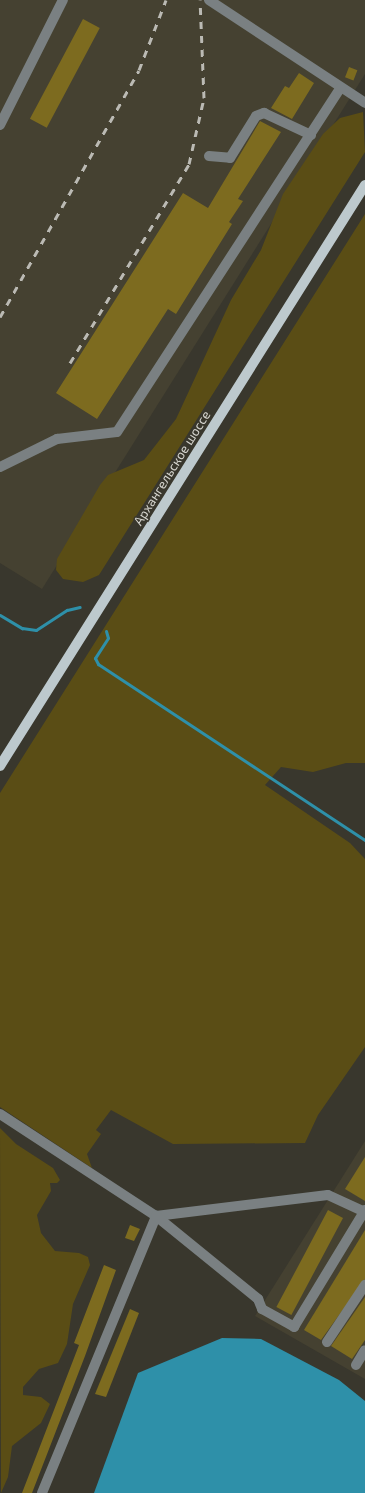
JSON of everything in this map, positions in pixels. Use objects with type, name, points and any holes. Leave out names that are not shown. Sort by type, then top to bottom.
[{"type":"main road","name":"Архангельское шоссе","points":[[0,766],[365,185]]},
{"type":"lane","points":[[0,125],[63,0]]},
{"type":"lane","points":[[209,0],[340,88],[365,103]]},
{"type":"lane","points":[[0,467],[57,440],[117,432],[312,135],[340,88]]},
{"type":"lane","points":[[209,156],[230,158],[256,116],[264,112],[312,135]]},
{"type":"lane","points":[[0,1114],[156,1216],[258,1299],[262,1308],[294,1327],[365,1211],[328,1196],[156,1216]]},
{"type":"lane","points":[[42,1493],[156,1216]]},
{"type":"lane","points":[[327,1342],[365,1284]]},
{"type":"lane","points":[[356,1365],[365,1350]]},
{"type":"shaded area","points":[[0,0],[365,0],[365,74],[42,589],[0,563]]},
{"type":"shaded area","points":[[363,112],[365,152],[99,575],[83,582],[63,579],[56,570],[57,559],[100,485],[108,475],[144,460],[176,419],[231,300],[261,250],[283,194],[323,134],[340,118]]},
{"type":"shaded area","points":[[365,214],[365,763],[346,763],[313,772],[281,767],[265,785],[350,843],[365,859],[365,1047],[318,1115],[305,1143],[173,1144],[111,1110],[96,1130],[101,1134],[87,1154],[92,1168],[0,1107],[0,793]]},
{"type":"shaded area","points":[[0,1128],[16,1144],[53,1168],[60,1180],[57,1183],[50,1183],[51,1191],[37,1215],[41,1233],[55,1251],[79,1253],[88,1257],[90,1265],[73,1304],[67,1344],[58,1363],[39,1369],[23,1387],[23,1395],[41,1397],[50,1404],[41,1423],[12,1446],[8,1477],[1,1493]]},
{"type":"shaded area","points":[[365,1141],[365,1379],[255,1316]]},
{"type":"water","points":[[222,1338],[261,1339],[339,1380],[365,1401],[365,1493],[94,1493],[138,1373]]},
{"type":"building","points":[[83,19],[100,28],[47,128],[30,119]]},
{"type":"building","points":[[349,67],[357,70],[353,80],[345,77]]},
{"type":"building","points":[[299,73],[314,83],[292,119],[271,108],[285,86],[289,88]]},
{"type":"building","points":[[260,121],[281,132],[238,199],[243,201],[229,222],[232,224],[176,314],[168,309],[97,419],[56,393],[183,193],[208,208]]},
{"type":"building","points":[[365,1157],[365,1201],[345,1189]]},
{"type":"building","points":[[328,1210],[343,1218],[291,1315],[276,1307]]},
{"type":"building","points":[[130,1225],[140,1229],[134,1241],[125,1238]]},
{"type":"building","points":[[365,1230],[365,1279],[321,1340],[304,1330]]},
{"type":"building","points":[[104,1265],[116,1270],[85,1356],[32,1493],[22,1493],[79,1345],[74,1343]]},
{"type":"building","points":[[365,1297],[365,1340],[352,1359],[331,1346]]},
{"type":"building","points":[[130,1309],[139,1313],[106,1397],[95,1394]]},
{"type":"waterway","points":[[0,615],[22,628],[36,630],[67,610],[80,607]]},
{"type":"waterway","points":[[106,631],[108,638],[95,658],[98,664],[365,840]]},
{"type":"railway","points":[[0,317],[139,70],[166,0]]},
{"type":"railway","points":[[70,363],[189,164],[204,98],[200,0]]}]
